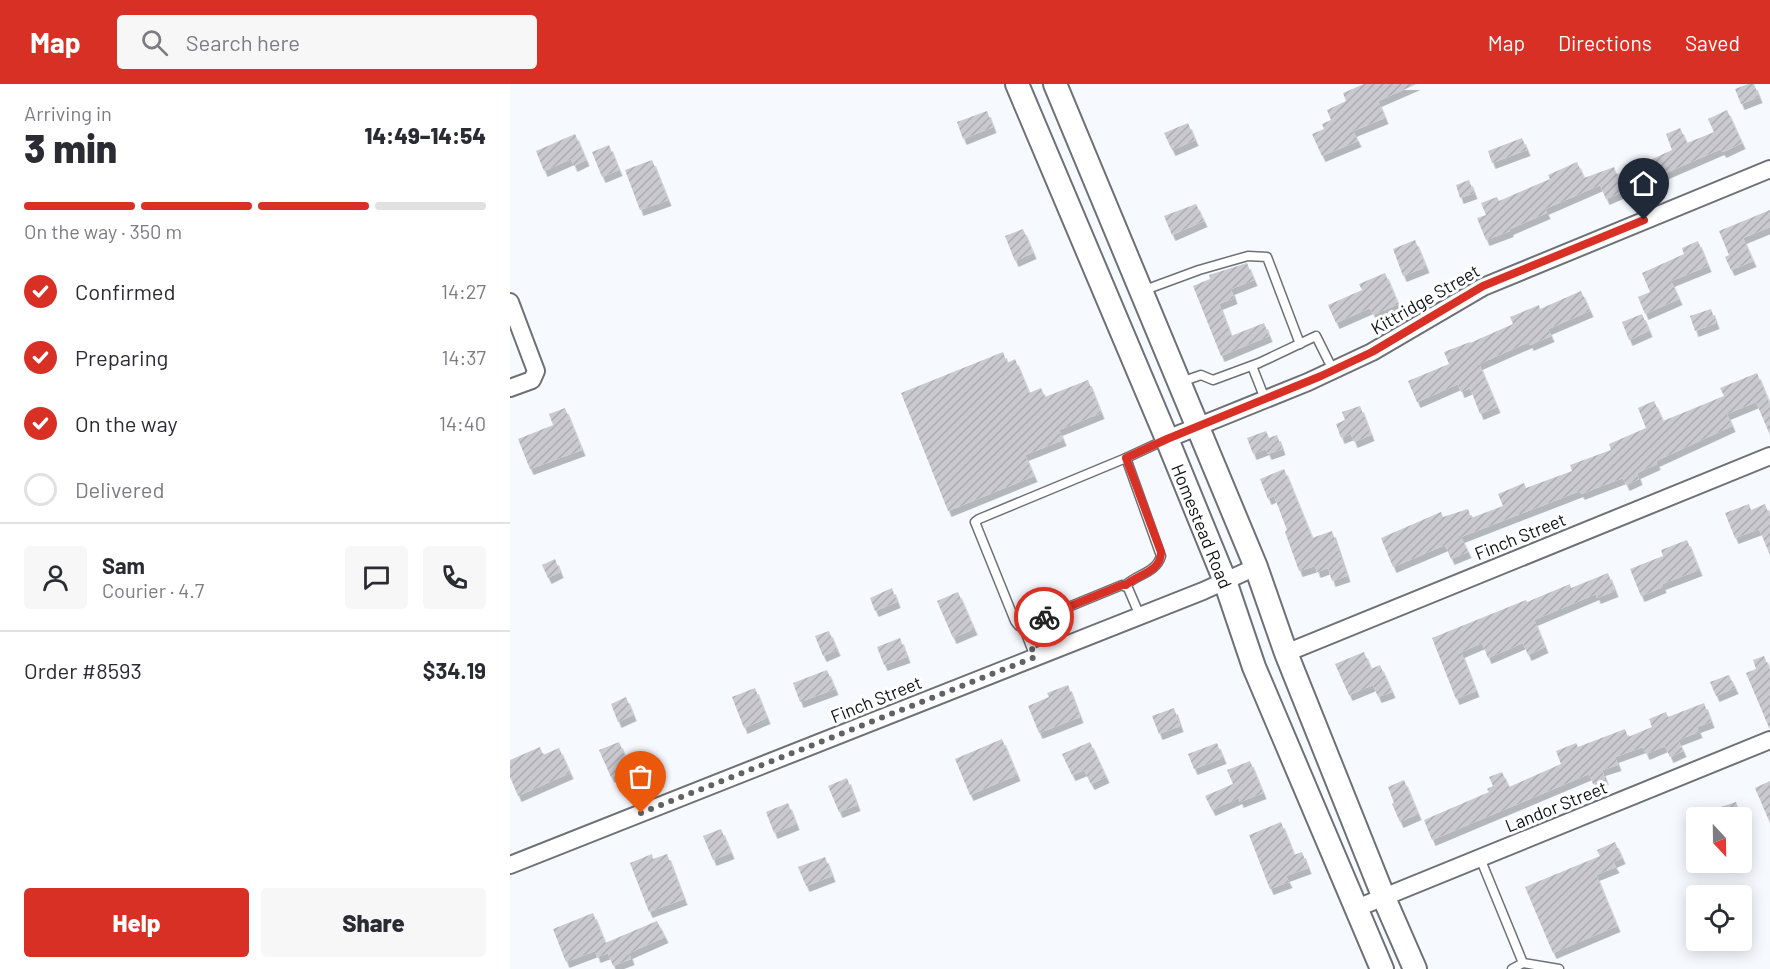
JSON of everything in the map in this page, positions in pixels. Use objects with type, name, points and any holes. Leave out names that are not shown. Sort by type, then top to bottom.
[{"type":"main road","name":"Homestead Road","points":[[1017,84],[1113,308],[1225,581],[1254,667],[1382,969]]},
{"type":"main road","name":"Homestead Road","points":[[1055,84],[1256,567],[1286,653],[1414,969]]},
{"type":"main road","points":[[1036,128],[1069,116]]},
{"type":"main road","points":[[1113,308],[1143,293]]},
{"type":"street","name":"Kittridge Street","points":[[1167,439],[1372,352],[1483,286],[1770,169]]},
{"type":"street","points":[[510,302],[536,371],[532,380],[510,388]]},
{"type":"street","name":"Finch Street","points":[[1286,653],[1770,456]]},
{"type":"street","name":"Finch Street","points":[[510,865],[1140,616],[1256,567]]},
{"type":"street","name":"Landor Street","points":[[1357,908],[1770,740]]},
{"type":"lane","points":[[1143,293],[1198,270],[1248,256],[1267,257],[1300,344]]},
{"type":"lane","points":[[1180,382],[1201,375],[1214,380],[1252,366],[1316,336],[1333,370]]},
{"type":"lane","points":[[1252,366],[1265,399]]},
{"type":"lane","points":[[1024,627],[1019,626],[1015,621],[975,522],[1167,439]]},
{"type":"lane","points":[[1024,627],[1126,585],[1150,571],[1160,560],[1161,556],[1126,458]]},
{"type":"lane","points":[[1126,585],[1140,616]]},
{"type":"lane","points":[[1024,627],[1035,657]]},
{"type":"lane","points":[[1480,858],[1523,963]]},
{"type":"lane","points":[[1512,969],[1523,963],[1559,969]]},
{"type":"building","points":[[1364,84],[1417,84],[1378,101],[1385,118],[1353,131],[1358,141],[1322,156],[1312,134],[1324,129],[1322,124],[1331,120],[1327,110],[1346,101],[1343,93]]},
{"type":"building","points":[[1754,84],[1759,97],[1741,104],[1735,89]]},
{"type":"building","points":[[1727,110],[1742,143],[1723,152],[1721,149],[1606,199],[1600,185],[1545,209],[1547,213],[1510,231],[1486,240],[1477,218],[1486,215],[1481,203],[1497,197],[1499,201],[1550,179],[1548,175],[1577,162],[1584,178],[1614,167],[1617,175],[1672,150],[1666,134],[1680,128],[1687,143],[1714,132],[1708,119]]},
{"type":"building","points":[[987,111],[993,127],[963,139],[957,122]]},
{"type":"building","points":[[1188,123],[1195,140],[1172,150],[1164,133]]},
{"type":"building","points":[[575,134],[586,160],[574,166],[571,159],[544,171],[536,151]]},
{"type":"building","points":[[1522,138],[1527,150],[1492,163],[1488,151]]},
{"type":"building","points":[[609,145],[619,170],[602,177],[592,152]]},
{"type":"building","points":[[652,160],[668,200],[640,210],[625,170]]},
{"type":"building","points":[[1469,180],[1474,193],[1460,198],[1456,185]]},
{"type":"building","points":[[1196,204],[1204,221],[1172,235],[1164,216]]},
{"type":"building","points":[[1770,210],[1770,227],[1743,238],[1753,261],[1731,270],[1725,257],[1729,255],[1719,231]]},
{"type":"building","points":[[1023,229],[1033,253],[1015,261],[1005,236]]},
{"type":"building","points":[[1415,240],[1426,267],[1403,276],[1393,249]]},
{"type":"building","points":[[1698,241],[1708,266],[1671,281],[1679,299],[1645,314],[1638,297],[1650,292],[1642,273],[1684,254],[1682,248]]},
{"type":"building","points":[[1247,263],[1254,280],[1231,289],[1234,298],[1219,304],[1231,336],[1264,323],[1269,336],[1221,356],[1193,286],[1210,279],[1209,275]]},
{"type":"building","points":[[1385,273],[1398,304],[1373,315],[1370,308],[1336,323],[1328,305],[1362,290],[1359,284]]},
{"type":"building","points":[[1581,291],[1590,311],[1548,329],[1551,336],[1530,345],[1529,342],[1479,364],[1497,407],[1480,414],[1470,388],[1461,392],[1458,384],[1417,402],[1408,381],[1449,364],[1444,352],[1513,324],[1510,317],[1539,305],[1540,309]]},
{"type":"building","points":[[1711,309],[1716,323],[1695,331],[1690,316]]},
{"type":"building","points":[[1642,314],[1649,331],[1629,340],[1622,322]]},
{"type":"building","points":[[1003,352],[1007,363],[1015,359],[1029,393],[1041,388],[1045,397],[1088,380],[1101,413],[1059,430],[1063,440],[1025,455],[1034,476],[948,511],[901,393]]},
{"type":"building","points":[[1757,373],[1770,405],[1770,435],[1756,402],[1727,414],[1732,426],[1656,461],[1657,464],[1637,473],[1639,479],[1626,485],[1623,478],[1581,494],[1580,491],[1461,537],[1468,552],[1451,559],[1445,545],[1393,567],[1381,538],[1441,512],[1443,517],[1468,509],[1471,518],[1503,506],[1498,494],[1524,483],[1526,488],[1572,471],[1570,465],[1611,450],[1609,444],[1646,428],[1638,408],[1654,401],[1663,421],[1724,396],[1720,388]]},
{"type":"building","points":[[1360,406],[1371,435],[1354,442],[1351,434],[1341,438],[1336,424],[1345,420],[1342,412]]},
{"type":"building","points":[[565,408],[582,450],[530,469],[518,439],[553,425],[549,414]]},
{"type":"building","points":[[1266,431],[1269,438],[1277,435],[1282,449],[1268,454],[1266,449],[1253,454],[1247,438]]},
{"type":"building","points":[[1284,469],[1312,538],[1332,531],[1347,576],[1332,581],[1328,568],[1317,572],[1315,566],[1299,571],[1274,496],[1268,499],[1260,479]]},
{"type":"building","points":[[1749,504],[1751,510],[1765,504],[1770,517],[1770,555],[1759,529],[1735,538],[1725,513]]},
{"type":"building","points":[[1687,540],[1699,570],[1662,584],[1663,587],[1641,596],[1630,569],[1663,556],[1661,550]]},
{"type":"building","points":[[555,559],[560,572],[548,578],[542,565]]},
{"type":"building","points":[[1608,573],[1615,591],[1597,598],[1596,594],[1534,620],[1545,647],[1528,655],[1523,643],[1488,658],[1482,643],[1461,652],[1476,691],[1456,699],[1432,638],[1526,600],[1527,602],[1570,584],[1571,588]]},
{"type":"building","points":[[892,588],[897,602],[875,611],[870,598]]},
{"type":"building","points":[[958,592],[974,629],[953,638],[937,601]]},
{"type":"building","points":[[829,631],[837,650],[823,656],[815,636]]},
{"type":"building","points":[[900,638],[907,657],[884,665],[877,647]]},
{"type":"building","points":[[1364,652],[1371,669],[1380,665],[1392,692],[1378,697],[1373,685],[1349,695],[1335,664]]},
{"type":"building","points":[[1764,656],[1770,670],[1770,730],[1746,673],[1756,669],[1753,660]]},
{"type":"building","points":[[827,670],[835,689],[800,702],[793,683]]},
{"type":"building","points":[[1729,675],[1735,688],[1716,696],[1710,682]]},
{"type":"building","points":[[1068,685],[1080,717],[1039,733],[1028,706],[1049,697],[1047,693]]},
{"type":"building","points":[[755,688],[767,718],[744,728],[732,697]]},
{"type":"building","points":[[626,697],[633,715],[618,722],[611,704]]},
{"type":"building","points":[[1704,703],[1711,722],[1697,727],[1699,732],[1678,740],[1683,751],[1670,757],[1665,746],[1646,754],[1643,747],[1615,757],[1618,765],[1602,770],[1605,779],[1593,784],[1589,774],[1432,840],[1424,820],[1489,792],[1487,789],[1493,786],[1489,777],[1502,772],[1509,787],[1561,764],[1556,751],[1576,743],[1578,747],[1625,729],[1628,737],[1652,727],[1649,719],[1666,712],[1668,717]]},
{"type":"building","points":[[1174,708],[1180,726],[1159,734],[1152,716]]},
{"type":"building","points":[[1002,739],[1017,775],[970,795],[955,759]]},
{"type":"building","points":[[619,742],[630,769],[611,777],[599,750]]},
{"type":"building","points":[[1090,742],[1106,777],[1091,784],[1084,770],[1072,775],[1062,754]]},
{"type":"building","points":[[1217,743],[1223,758],[1194,769],[1188,754]]},
{"type":"building","points":[[540,747],[543,755],[559,748],[570,773],[518,796],[510,777],[510,760]]},
{"type":"building","points":[[1250,761],[1263,793],[1240,802],[1239,798],[1212,810],[1205,796],[1233,784],[1227,770]]},
{"type":"building","points":[[847,778],[857,805],[839,812],[828,786]]},
{"type":"building","points":[[1404,780],[1418,814],[1400,822],[1388,787]]},
{"type":"building","points":[[1770,781],[1770,823],[1755,788]]},
{"type":"building","points":[[1736,802],[1738,807],[1721,807]]},
{"type":"building","points":[[788,803],[796,824],[774,833],[766,812]]},
{"type":"building","points":[[1281,822],[1294,855],[1302,852],[1308,868],[1286,876],[1289,882],[1270,889],[1249,835]]},
{"type":"building","points":[[721,829],[731,853],[713,860],[703,836]]},
{"type":"building","points":[[1615,842],[1622,858],[1613,862],[1616,867],[1596,875],[1617,926],[1553,953],[1525,887],[1600,856],[1597,850]]},
{"type":"building","points":[[652,854],[653,859],[667,854],[684,899],[649,912],[630,863]]},
{"type":"building","points":[[825,857],[832,876],[806,886],[798,867]]},
{"type":"building","points":[[593,913],[605,943],[657,921],[665,937],[629,953],[631,959],[613,966],[608,953],[597,957],[595,951],[566,962],[553,929]]},
{"type":"way so far","points":[[641,813],[1035,657],[1024,627],[1044,617]]},
{"type":"route","points":[[1044,617],[1126,585],[1150,571],[1160,560],[1161,552],[1126,458],[1308,382],[1372,352],[1483,286],[1644,220]]}]
